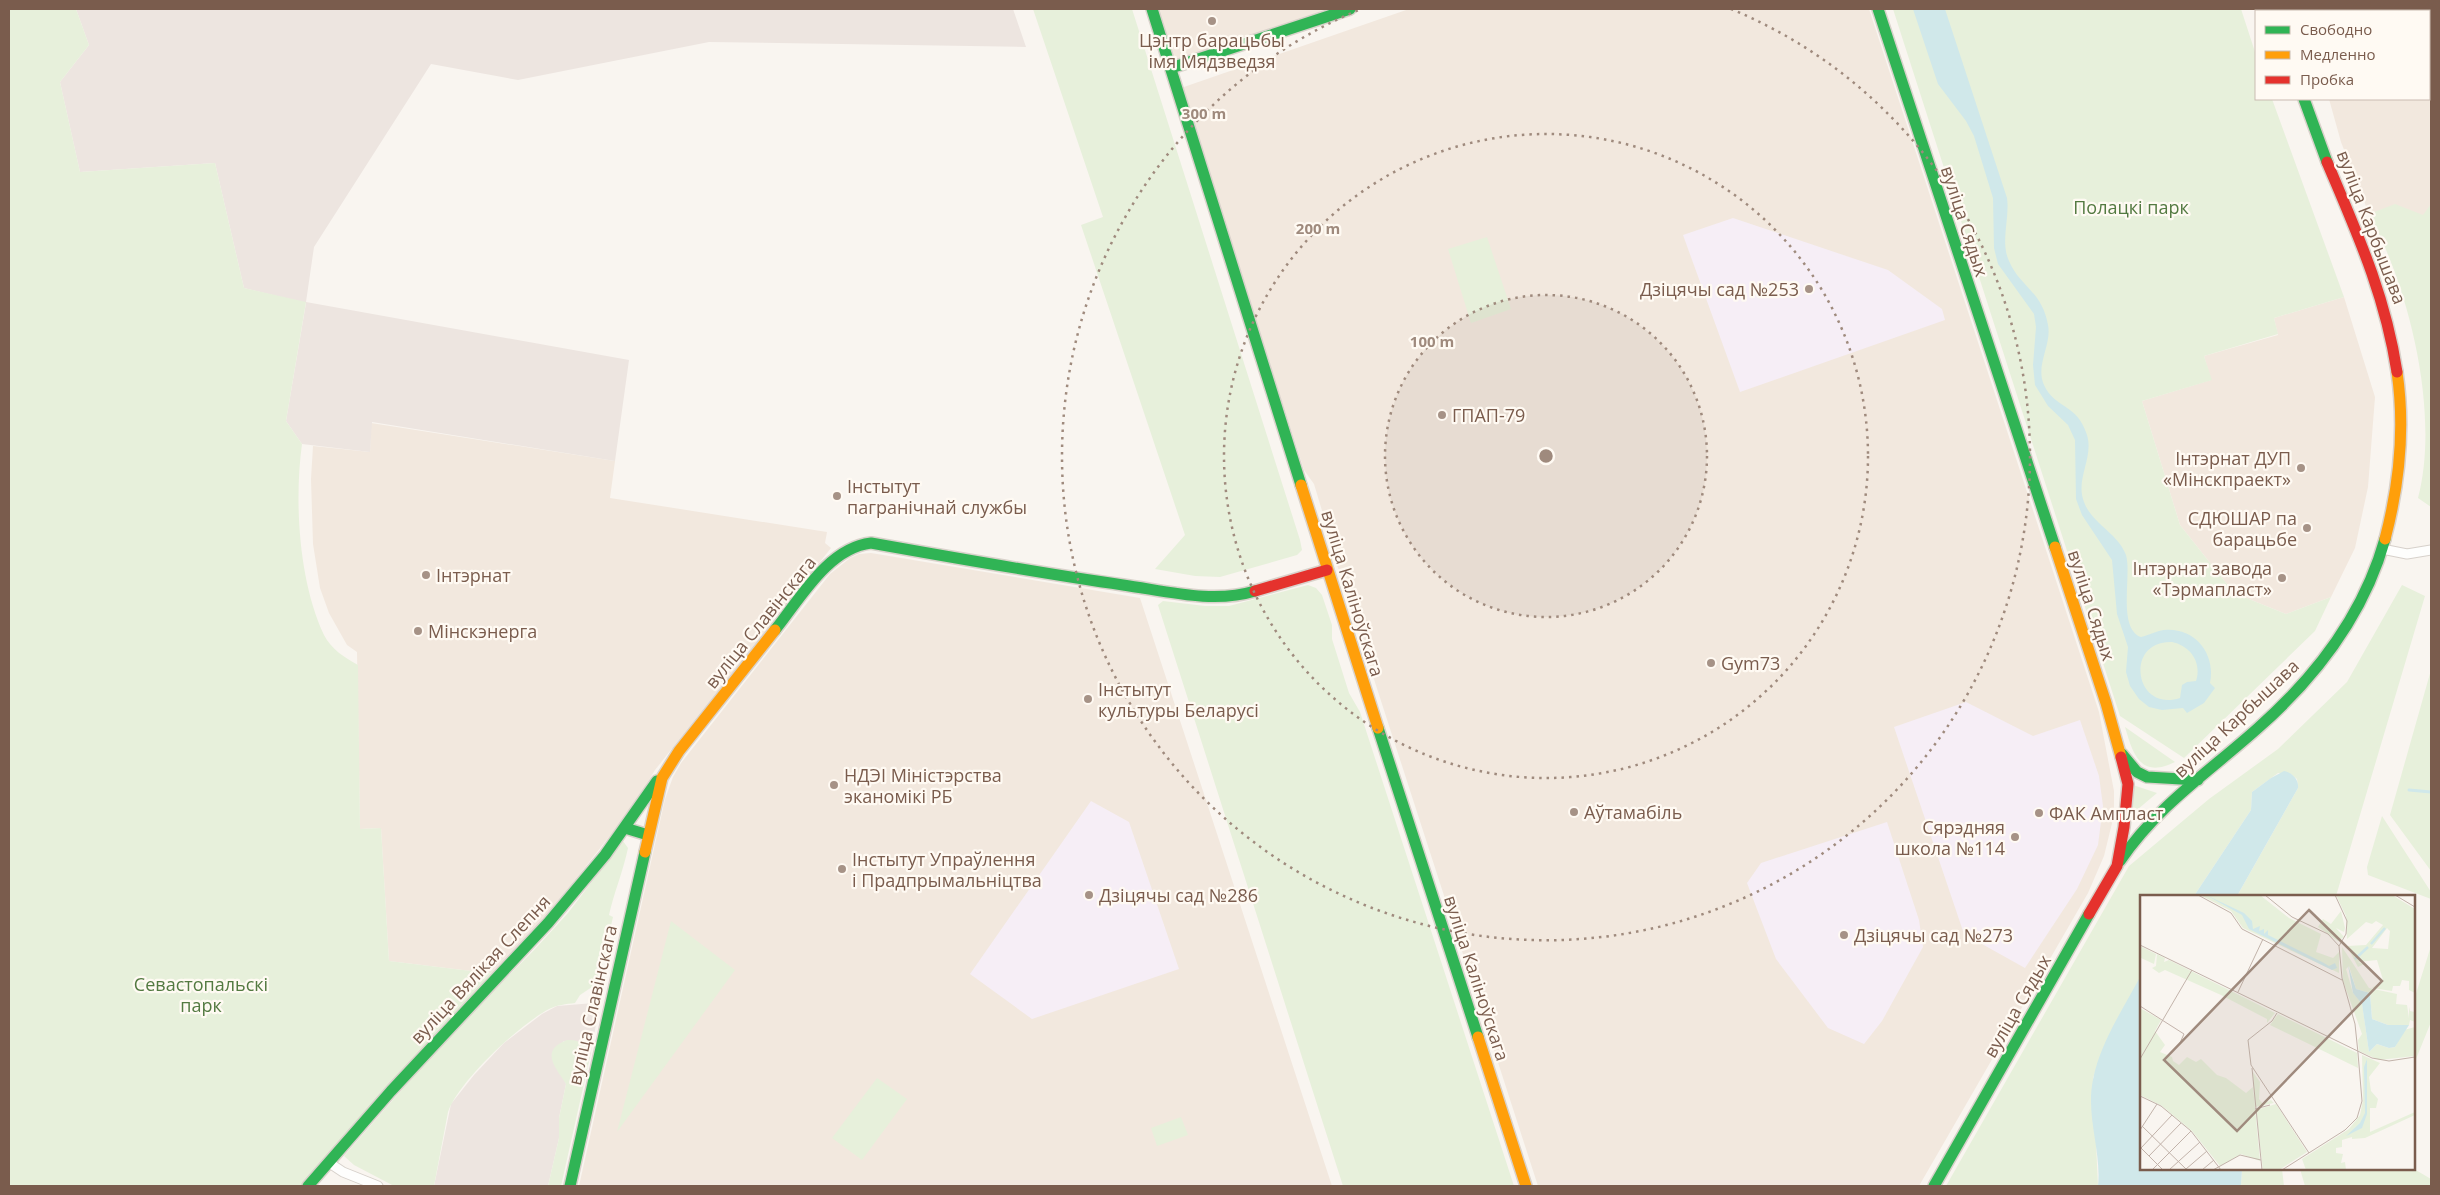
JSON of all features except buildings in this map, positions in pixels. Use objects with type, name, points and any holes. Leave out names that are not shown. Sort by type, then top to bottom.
[{"type":"street","name":"вуліца Каліноўскага","points":[[1152,9],[1172,68],[1327,570],[1526,1186]]},
{"type":"street","points":[[1172,68],[1350,9]]},
{"type":"street","name":"вуліца Сядых","points":[[1878,9],[1947,224],[2106,703],[2128,784],[2117,866],[1934,1186]]},
{"type":"street","name":"вуліца Карбышава","points":[[2117,866],[2141,831],[2292,695],[2340,638],[2367,589],[2382,549],[2400,459],[2401,407],[2397,363],[2375,277],[2304,100]]},
{"type":"street","name":"вуліца Славінскага","points":[[570,1186],[648,835],[660,786],[668,766],[824,568],[844,550],[858,544],[881,545],[1024,571],[1207,597],[1240,596],[1327,570]]},
{"type":"street","points":[[2382,549],[2408,554],[2431,550]]},
{"type":"street","points":[[2120,752],[2137,772],[2148,777],[2198,780]]},
{"type":"street","name":"вуліца Вялікая Слепня","points":[[308,1186],[435,1043],[548,923],[625,828],[668,766]]},
{"type":"street","points":[[625,828],[648,835]]},
{"type":"street","points":[[328,1162],[343,1172],[378,1186]]},
{"type":"shaded area","points":[[76,9],[1013,9],[1026,47],[709,42],[518,80],[431,64],[314,247],[306,302],[629,360],[615,461],[372,422],[370,452],[302,444],[286,421],[306,303],[244,288],[215,163],[80,172],[60,82],[89,45]]},
{"type":"shaded area","points":[[1158,9],[1334,9],[1175,62]]},
{"type":"shaded area","points":[[1409,9],[1869,9],[2099,712],[2114,791],[2114,815],[2104,856],[2088,893],[1919,1186],[1538,1186],[1327,534],[1326,524],[1314,484],[1304,470],[1181,88]]},
{"type":"shaded area","points":[[2431,9],[2431,230],[2380,234],[2369,214],[2341,142],[2329,100],[2430,100],[2430,10],[2304,10]]},
{"type":"shaded area","name":"Дзіцячы сад №253","points":[[1733,218],[1888,270],[1942,309],[1945,320],[1740,392],[1683,235]]},
{"type":"shaded area","points":[[2344,297],[2375,397],[2368,487],[2355,548],[2331,597],[2286,614],[2234,593],[2180,525],[2142,401],[2211,380],[2204,356],[2278,335],[2274,318]]},
{"type":"shaded area","points":[[371,423],[615,461],[610,498],[827,532],[825,543],[831,548],[655,770],[634,805],[579,875],[496,974],[389,961],[381,828],[360,829],[357,652],[347,645],[329,613],[320,588],[313,544],[311,479],[313,446],[370,452]]},
{"type":"shaded area","points":[[871,553],[1140,598],[1332,1186],[579,1186],[665,799],[673,777],[681,763],[830,574],[850,558],[859,554]]},
{"type":"shaded area","name":"Сярэдняя школа №114","points":[[1966,702],[2033,736],[2080,720],[2099,776],[2103,806],[2098,845],[2077,889],[2025,968],[1964,934],[1894,727]]},
{"type":"shaded area","name":"Дзіцячы сад №286","points":[[1091,801],[1129,822],[1179,969],[1032,1019],[970,974]]},
{"type":"shaded area","name":"Дзіцячы сад №273","points":[[1887,822],[1919,920],[1923,947],[1882,1021],[1864,1044],[1828,1028],[1776,959],[1747,883],[1761,863]]},
{"type":"shaded area","points":[[602,992],[590,1057],[590,1054],[564,1041],[553,1051],[566,1084],[559,1118],[559,1138],[548,1186],[434,1186],[451,1104],[474,1075],[504,1043],[542,1014],[557,1006],[594,1003]]},
{"type":"green space","name":"Севастопальскі парк","points":[[9,9],[76,9],[89,45],[60,82],[80,172],[215,163],[244,288],[306,302],[286,421],[302,444],[299,516],[304,567],[309,591],[324,635],[334,649],[358,665],[360,829],[381,828],[389,961],[496,974],[387,1087],[300,1186],[9,1186]]},
{"type":"green space","points":[[1033,9],[1132,9],[1300,540],[1302,550],[1297,555],[1220,577],[1195,576],[1155,569],[1185,535],[1081,225],[1103,217]]},
{"type":"green space","name":"Полацкі парк","points":[[1893,9],[2241,9],[2255,52],[2255,100],[2272,100],[2344,297],[2274,318],[2278,334],[2204,356],[2212,380],[2142,401],[2180,525],[2234,593],[2286,614],[2331,597],[2315,631],[2184,758],[2120,716]]},
{"type":"green space","points":[[2395,204],[2423,215],[2431,204],[2431,507],[2418,498],[2424,465],[2425,429],[2423,391],[2417,353],[2397,279],[2384,245],[2369,214]]},
{"type":"green space","points":[[1487,237],[1511,309],[1471,323],[1448,249]]},
{"type":"green space","points":[[1308,585],[1316,588],[1322,595],[1332,625],[1332,639],[1349,693],[1360,712],[1514,1186],[1343,1186],[1158,605],[1163,601],[1205,606],[1229,606]]},
{"type":"green space","points":[[2402,585],[2425,596],[2336,895],[2238,895],[2298,788],[2297,779],[2291,774],[2278,773],[2252,792],[2251,810],[2195,895],[2140,895],[2140,979],[2103,1050],[2093,1078],[2098,1186],[1946,1186],[2129,866],[2209,799],[2278,749],[2347,682]]},
{"type":"green space","points":[[2431,670],[2431,871],[2390,815]]},
{"type":"green space","points":[[2125,727],[2175,762],[2163,767],[2154,768],[2146,766],[2135,755]]},
{"type":"green space","points":[[2133,785],[2157,793],[2131,815]]},
{"type":"green space","points":[[2382,816],[2431,892],[2431,899],[2368,875],[2367,867]]},
{"type":"green space","points":[[623,841],[628,848],[609,915],[613,917],[598,983],[580,995],[575,1003],[549,1009],[522,1027],[491,1055],[464,1085],[448,1112],[434,1186],[394,1186],[354,1165],[344,1156],[447,1038],[568,913]]},
{"type":"green space","points":[[671,921],[735,970],[617,1132]]},
{"type":"green space","points":[[2431,946],[2431,1022],[2415,1062],[2415,997]]},
{"type":"green space","points":[[567,1040],[582,1044],[587,1049],[590,1057],[561,1186],[548,1186],[559,1138],[559,1118],[566,1084],[552,1060],[552,1055],[553,1049],[558,1044]]},
{"type":"green space","points":[[877,1078],[907,1099],[862,1160],[832,1138]]},
{"type":"green space","points":[[1181,1117],[1188,1135],[1157,1146],[1151,1128]]},
{"type":"green space","points":[[2242,1170],[2282,1170],[2284,1186],[2241,1186]]},
{"type":"green space","points":[[2300,1170],[2415,1170],[2431,1179],[2431,1186],[2305,1186]]},
{"type":"water","points":[[1913,9],[1945,9],[2007,198],[2006,254],[2014,270],[2041,304],[2048,325],[2048,340],[2041,370],[2044,385],[2054,398],[2078,417],[2083,425],[2089,444],[2082,485],[2084,502],[2093,516],[2122,547],[2126,555],[2127,612],[2129,623],[2134,632],[2141,637],[2164,630],[2175,630],[2185,633],[2201,644],[2210,662],[2210,683],[2215,688],[2204,703],[2187,713],[2183,708],[2162,710],[2149,707],[2139,699],[2130,686],[2126,672],[2128,647],[2117,614],[2112,560],[2082,515],[2076,499],[2075,440],[2068,425],[2048,406],[2035,385],[2033,365],[2036,327],[2034,314],[1998,264],[1994,248],[1993,198],[1974,136],[1966,121],[1938,84]],"holes":[[[2172,642],[2190,651],[2196,662],[2196,681],[2187,682],[2182,685],[2180,698],[2164,700],[2153,695],[2145,686],[2141,675],[2141,663],[2147,652],[2157,644]]]},
{"type":"water","points":[[2284,771],[2290,773],[2298,782],[2298,788],[2238,895],[2195,895],[2251,810],[2252,792]]},
{"type":"water","points":[[2140,977],[2140,1170],[2242,1170],[2241,1186],[2098,1186],[2099,1175],[2091,1112],[2092,1084],[2101,1052]]},
{"type":"waterway","points":[[2409,790],[2431,792]]},
{"type":"traffic: fast","points":[[1152,9],[1301,485]]},
{"type":"traffic: fast","points":[[1171,68],[1350,9]]},
{"type":"traffic: fast","points":[[1878,9],[2055,547]]},
{"type":"traffic: fast","points":[[2304,100],[2327,162]]},
{"type":"traffic: fast","points":[[2120,861],[2135,841],[2167,806],[2280,708],[2319,665],[2336,642],[2365,593],[2385,539]]},
{"type":"traffic: fast","points":[[775,630],[805,590],[828,565],[841,554],[871,543],[1173,593],[1223,596],[1255,591]]},
{"type":"traffic: fast","points":[[1378,728],[1478,1037]]},
{"type":"traffic: fast","points":[[2122,754],[2137,772],[2147,777],[2198,780]]},
{"type":"traffic: fast","points":[[308,1186],[391,1091],[548,923],[605,855],[657,781]]},
{"type":"traffic: fast","points":[[625,828],[648,835]]},
{"type":"traffic: fast","points":[[570,1186],[645,852]]},
{"type":"traffic: fast","points":[[1934,1186],[2089,914]]},
{"type":"traffic: slow","points":[[2385,539],[2394,498],[2399,456],[2400,414],[2397,372]]},
{"type":"traffic: slow","points":[[1301,485],[1378,728]]},
{"type":"traffic: slow","points":[[2055,547],[2106,703],[2121,757]]},
{"type":"traffic: slow","points":[[645,852],[662,778],[679,751],[775,630]]},
{"type":"traffic: slow","points":[[1478,1037],[1526,1186]]},
{"type":"traffic: jam","points":[[2327,162],[2369,264],[2385,316],[2397,372]]},
{"type":"traffic: jam","points":[[1255,591],[1327,570]]},
{"type":"traffic: jam","points":[[2089,914],[2117,866],[2124,827],[2128,784],[2121,757]]},
{"type":"place","name":"Цэнтр барацьбы імя Мядзведзя","points":[[1212,21]]},
{"type":"place","name":"Дзіцячы сад №253","points":[[1809,289]]},
{"type":"place","name":"ГПАП-79","points":[[1442,415]]},
{"type":"place","name":"Інтэрнат ДУП «Мінскпраект»","points":[[2301,468]]},
{"type":"place","name":"Інстытут пагранічнай службы","points":[[837,496]]},
{"type":"place","name":"СДЮШАР па барацьбе","points":[[2307,528]]},
{"type":"place","name":"Інтэрнат","points":[[426,575]]},
{"type":"place","name":"Інтэрнат завода «Тэрмапласт»","points":[[2282,578]]},
{"type":"place","name":"Мінскэнерга","points":[[418,631]]},
{"type":"place","name":"Gym73","points":[[1711,663]]},
{"type":"place","name":"Інстытут культуры Беларусі","points":[[1088,699]]},
{"type":"place","name":"НДЭІ Міністэрства эканомікі РБ","points":[[834,785]]},
{"type":"place","name":"Аўтамабіль","points":[[1574,812]]},
{"type":"place","name":"ФАК Ампласт","points":[[2039,813]]},
{"type":"place","name":"Сярэдняя школа №114","points":[[2015,837]]},
{"type":"place","name":"Інстытут Упраўлення і Прадпрымальніцтва","points":[[842,869]]},
{"type":"place","name":"Дзіцячы сад №286","points":[[1089,895]]},
{"type":"place","name":"Дзіцячы сад №273","points":[[1844,935]]}]
